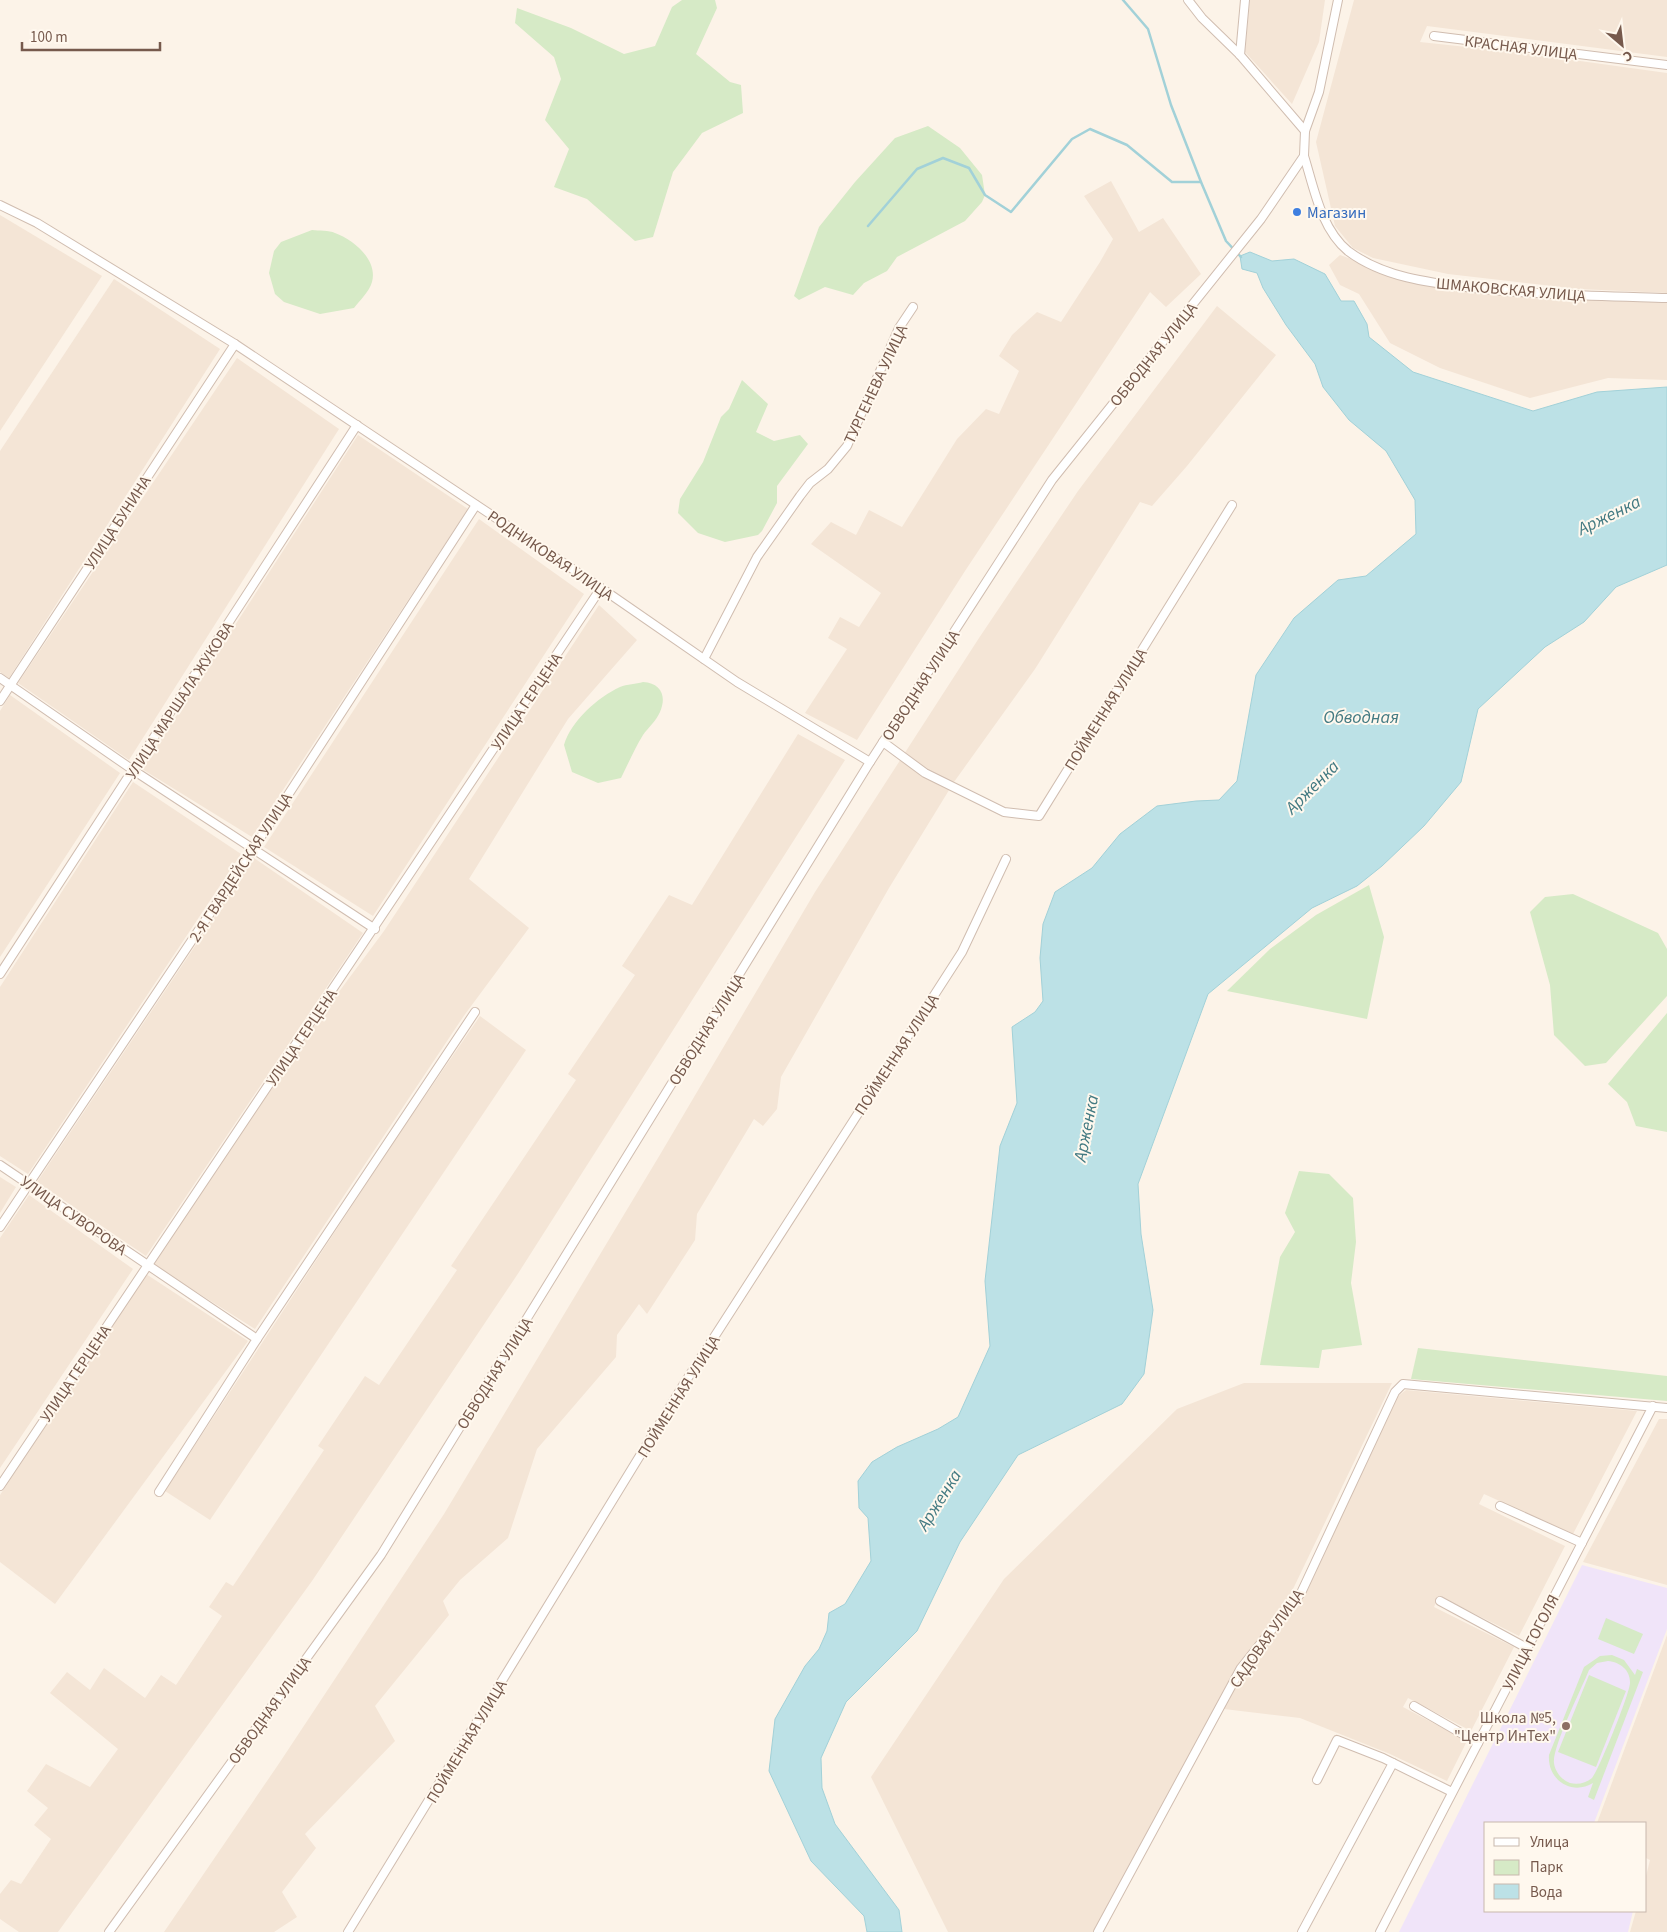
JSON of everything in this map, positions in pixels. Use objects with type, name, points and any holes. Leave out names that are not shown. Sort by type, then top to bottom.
[{"type":"street","points":[[1188,0],[1202,18],[1240,55],[1305,131]]},
{"type":"street","points":[[1240,55],[1246,0]]},
{"type":"street","points":[[1304,156],[1305,131],[1319,92],[1338,0]]},
{"type":"street","name":"КРАСНАЯ УЛИЦА","points":[[1434,36],[1667,65]]},
{"type":"street","name":"ШМАКОВСКАЯ УЛИЦА","points":[[1304,156],[1325,223],[1348,250],[1383,270],[1426,282],[1523,294],[1667,298]]},
{"type":"street","name":"ОБВОДНАЯ УЛИЦА","points":[[108,1932],[381,1555],[870,762],[1052,480],[1261,219],[1304,156]]},
{"type":"street","name":"РОДНИКОВАЯ УЛИЦА","points":[[0,205],[37,223],[235,344],[601,588],[737,682],[870,762]]},
{"type":"street","name":"ТУРГЕНЕВА УЛИЦА","points":[[704,659],[757,558],[810,483],[828,469],[847,446],[899,328],[914,307]]},
{"type":"street","name":"УЛИЦА БУНИНА","points":[[0,701],[235,344]]},
{"type":"street","name":"УЛИЦА МАРШАЛА ЖУКОВА","points":[[0,974],[356,425]]},
{"type":"street","name":"2-Я ГВАРДЕЙСКАЯ УЛИЦА","points":[[0,1227],[253,849],[476,505]]},
{"type":"street","name":"ПОЙМЕННАЯ УЛИЦА","points":[[884,742],[925,773],[1004,812],[1039,816],[1232,505]]},
{"type":"street","name":"УЛИЦА ГЕРЦЕНА","points":[[0,1486],[375,929],[601,588]]},
{"type":"street","points":[[0,678],[133,770],[375,929]]},
{"type":"street","name":"ПОЙМЕННАЯ УЛИЦА","points":[[348,1932],[682,1387],[962,952],[1006,859]]},
{"type":"street","points":[[159,1492],[257,1339],[475,1012]]},
{"type":"street","name":"УЛИЦА СУВОРОВА","points":[[0,1165],[257,1339]]},
{"type":"street","name":"САДОВАЯ УЛИЦА","points":[[1098,1932],[1241,1668],[1301,1592],[1395,1392],[1403,1384],[1653,1406]]},
{"type":"street","points":[[1653,1406],[1667,1408]]},
{"type":"street","name":"УЛИЦА ГОГОЛЯ","points":[[1380,1932],[1653,1406]]},
{"type":"street","points":[[1500,1506],[1582,1543]]},
{"type":"street","points":[[1440,1601],[1527,1648]]},
{"type":"street","points":[[1414,1706],[1478,1743]]},
{"type":"street","points":[[1317,1780],[1337,1740],[1393,1763],[1452,1792]]},
{"type":"street","points":[[1302,1932],[1393,1763]]},
{"type":"shaded area","points":[[1250,0],[1325,0],[1319,42],[1292,104],[1245,52]]},
{"type":"shaded area","points":[[1354,0],[1667,0],[1667,57],[1427,26],[1420,42],[1523,53],[1667,73],[1667,293],[1579,289],[1448,274],[1373,258],[1353,248],[1335,226],[1316,142]]},
{"type":"shaded area","points":[[1111,181],[1139,232],[1163,218],[1201,274],[1166,307],[1150,292],[965,571],[857,740],[805,713],[847,649],[828,638],[840,617],[859,627],[881,593],[811,544],[831,522],[856,535],[869,510],[902,527],[957,439],[986,409],[999,414],[1019,371],[999,356],[1012,335],[1037,312],[1061,322],[1113,239],[1084,196]]},
{"type":"shaded area","points":[[0,215],[102,276],[0,431]]},
{"type":"shaded area","points":[[1340,255],[1426,286],[1487,293],[1667,302],[1667,380],[1608,378],[1530,398],[1440,368],[1390,343],[1359,294],[1340,285],[1329,265]]},
{"type":"shaded area","points":[[114,279],[220,349],[9,678],[0,672],[0,451]]},
{"type":"shaded area","points":[[1217,306],[1276,355],[1187,466],[1152,506],[1140,502],[1035,669],[954,782],[889,888],[781,1077],[777,1109],[763,1126],[754,1119],[697,1214],[695,1240],[647,1314],[639,1304],[617,1335],[616,1357],[537,1449],[508,1538],[460,1580],[443,1601],[449,1615],[375,1706],[395,1741],[305,1834],[316,1848],[282,1892],[297,1917],[274,1932],[164,1932],[280,1762],[444,1514],[815,892],[979,638],[1078,491]]},
{"type":"shaded area","points":[[237,358],[339,429],[129,760],[18,683]]},
{"type":"shaded area","points":[[358,435],[468,509],[252,837],[142,769]]},
{"type":"shaded area","points":[[479,519],[584,594],[373,916],[264,847]]},
{"type":"shaded area","points":[[599,605],[637,640],[568,719],[469,879],[529,928],[463,1017],[255,1329],[152,1264],[307,1035],[384,931]]},
{"type":"shaded area","points":[[10,695],[120,773],[0,957],[0,711]]},
{"type":"shaded area","points":[[798,734],[845,760],[519,1272],[312,1581],[58,1932],[19,1932],[0,1919],[0,1894],[11,1880],[21,1884],[51,1839],[34,1825],[48,1808],[27,1791],[46,1764],[90,1787],[118,1749],[50,1693],[67,1672],[90,1690],[104,1668],[145,1698],[161,1675],[176,1685],[222,1616],[209,1607],[226,1582],[233,1586],[324,1450],[318,1446],[365,1376],[379,1385],[457,1270],[451,1266],[576,1080],[568,1074],[635,975],[622,966],[669,895],[692,905]]},
{"type":"shaded area","points":[[133,782],[241,854],[28,1174],[0,1156],[0,987]]},
{"type":"shaded area","points":[[254,858],[363,933],[146,1256],[37,1182]]},
{"type":"shaded area","points":[[480,1016],[526,1050],[210,1520],[165,1491],[397,1137]]},
{"type":"shaded area","points":[[0,1177],[16,1187],[0,1213]]},
{"type":"shaded area","points":[[29,1195],[133,1269],[0,1468],[0,1238]]},
{"type":"shaded area","points":[[146,1274],[248,1341],[55,1604],[0,1562],[0,1495]]},
{"type":"shaded area","points":[[1244,1383],[1392,1383],[1293,1589],[1251,1662],[1305,1592],[1397,1397],[1406,1390],[1637,1411],[1573,1534],[1484,1494],[1479,1504],[1565,1546],[1519,1636],[1439,1596],[1434,1607],[1514,1647],[1471,1731],[1408,1698],[1403,1707],[1467,1741],[1447,1781],[1390,1754],[1300,1718],[1224,1709],[1093,1932],[948,1932],[871,1777],[1004,1579],[1177,1409]]},
{"type":"shaded area","points":[[1659,1419],[1667,1419],[1667,1585],[1583,1562]]},
{"type":"shaded area","name":"Школа №5, \"Центр ИнТех\"","points":[[1582,1565],[1667,1588],[1667,1629],[1594,1822],[1484,1822],[1484,1912],[1633,1912],[1628,1932],[1399,1932]]},
{"type":"shaded area","points":[[1667,1635],[1667,1932],[1630,1932],[1636,1912],[1647,1912],[1647,1872],[1650,1860],[1647,1858],[1647,1822],[1597,1822]]},
{"type":"green space","points":[[682,0],[715,0],[717,8],[696,54],[730,82],[741,85],[743,113],[702,133],[673,172],[653,237],[635,241],[587,199],[554,187],[569,149],[545,120],[561,79],[554,57],[515,23],[517,8],[571,28],[624,54],[655,46],[672,7]]},
{"type":"green space","points":[[928,126],[960,148],[982,175],[985,195],[982,202],[965,221],[897,257],[887,271],[864,283],[853,295],[825,287],[799,300],[794,296],[819,227],[855,182],[895,138]]},
{"type":"green space","points":[[312,230],[330,231],[342,236],[357,246],[368,259],[373,274],[371,286],[354,308],[320,314],[284,302],[275,294],[269,273],[274,251],[281,242]]},
{"type":"green space","points":[[742,380],[768,404],[756,432],[774,441],[800,435],[808,444],[777,486],[777,503],[762,531],[758,535],[725,542],[698,533],[678,513],[680,499],[703,462],[721,417],[729,409]]},
{"type":"green space","points":[[643,682],[654,685],[661,691],[662,706],[660,712],[640,740],[621,778],[598,783],[572,772],[564,745],[579,719],[594,703],[612,691],[623,686]]},
{"type":"green space","points":[[1369,885],[1384,937],[1367,1019],[1227,991],[1270,949],[1316,915]]},
{"type":"green space","points":[[1573,894],[1658,933],[1667,949],[1667,996],[1606,1063],[1585,1066],[1554,1035],[1550,985],[1530,912],[1545,897]]},
{"type":"green space","points":[[1667,1013],[1667,1132],[1636,1126],[1627,1102],[1608,1084]]},
{"type":"green space","points":[[1299,1171],[1329,1174],[1353,1198],[1356,1242],[1351,1283],[1362,1345],[1322,1350],[1319,1368],[1260,1365],[1280,1257],[1295,1232],[1285,1213]]},
{"type":"green space","points":[[1418,1348],[1667,1376],[1667,1401],[1411,1379]]},
{"type":"green space","points":[[1606,1618],[1643,1634],[1634,1654],[1598,1639]]},
{"type":"green space","points":[[1612,1655],[1624,1660],[1635,1675],[1637,1669],[1643,1672],[1594,1800],[1588,1797],[1593,1783],[1577,1788],[1562,1783],[1552,1772],[1549,1764],[1549,1755],[1584,1667],[1600,1656]],"holes":[[[1612,1662],[1624,1667],[1630,1678],[1629,1688],[1620,1715],[1592,1778],[1582,1783],[1570,1783],[1564,1780],[1556,1770],[1554,1763],[1558,1744],[1589,1670],[1597,1663]]]},
{"type":"green space","points":[[1589,1675],[1626,1691],[1596,1767],[1558,1752]]},
{"type":"water","name":"Обводная","points":[[1250,252],[1272,261],[1294,259],[1325,274],[1341,301],[1354,301],[1367,324],[1369,337],[1413,372],[1533,411],[1597,392],[1667,387],[1667,565],[1616,587],[1584,622],[1545,647],[1478,709],[1461,782],[1424,826],[1382,866],[1357,886],[1312,908],[1208,994],[1138,1184],[1141,1234],[1153,1310],[1144,1374],[1122,1404],[1018,1455],[960,1542],[917,1631],[846,1702],[821,1758],[822,1788],[835,1824],[899,1910],[902,1932],[867,1932],[864,1916],[811,1861],[769,1771],[775,1719],[805,1666],[819,1649],[827,1631],[829,1613],[845,1604],[871,1561],[868,1518],[859,1508],[858,1481],[872,1462],[897,1447],[938,1429],[958,1417],[990,1346],[985,1281],[1000,1146],[1017,1103],[1012,1027],[1035,1012],[1043,1001],[1040,958],[1043,924],[1055,892],[1092,868],[1120,834],[1157,806],[1219,800],[1237,781],[1256,675],[1294,618],[1338,580],[1366,576],[1416,534],[1415,500],[1386,451],[1349,420],[1323,387],[1315,364],[1286,325],[1263,288],[1257,273],[1242,269],[1240,256]]},
{"type":"waterway","points":[[1123,0],[1148,29],[1171,105],[1201,182],[1226,241],[1241,257]]},
{"type":"waterway","points":[[868,226],[917,169],[943,158],[969,168],[985,195],[1011,212],[1072,139],[1090,129],[1127,145],[1172,182],[1201,182]]},
{"type":"place","name":"Магазин","points":[[1297,212]]},
{"type":"place","name":"Школа №5, \"Центр ИнТех\"","points":[[1566,1726]]},
{"type":"water label","name":"Арженка","points":[[1609,515]]},
{"type":"water label","name":"Арженка","points":[[1312,787]]},
{"type":"water label","name":"Арженка","points":[[1086,1128]]},
{"type":"water label","name":"Арженка","points":[[939,1500]]}]
